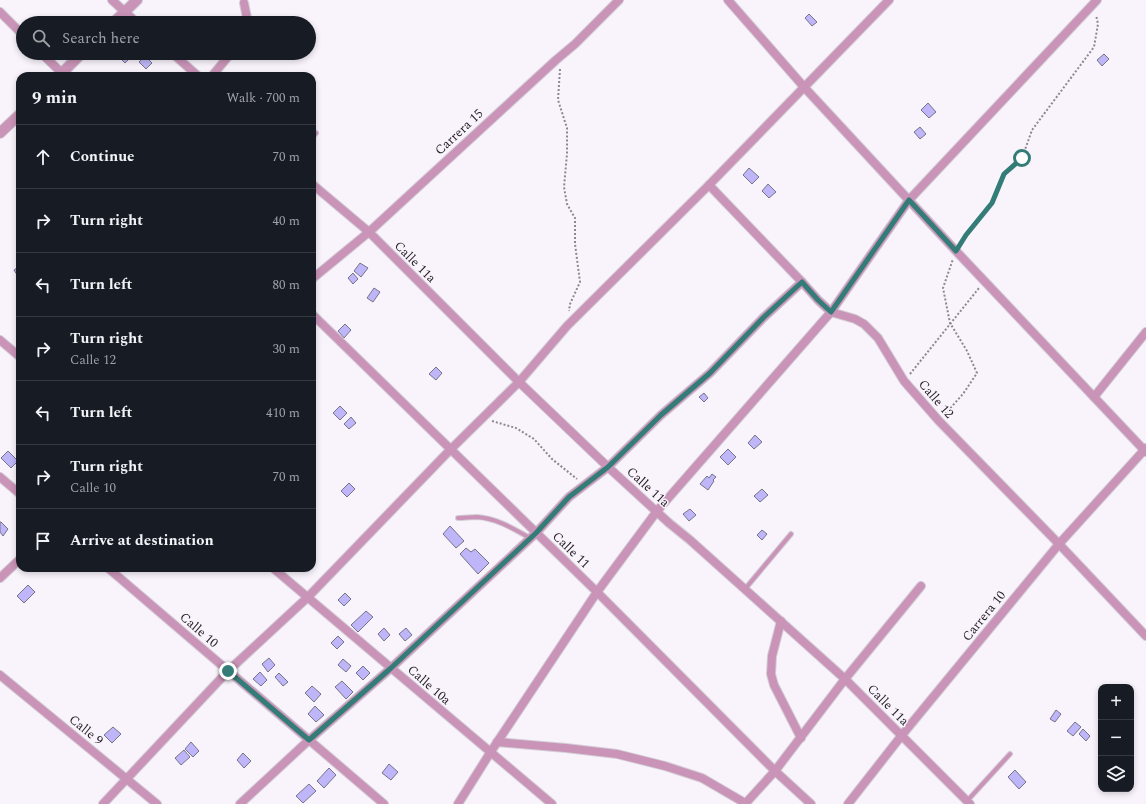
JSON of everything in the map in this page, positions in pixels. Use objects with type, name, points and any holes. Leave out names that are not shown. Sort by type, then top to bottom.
[{"type":"street","points":[[112,0],[129,16]]},
{"type":"street","points":[[120,16],[136,0]]},
{"type":"street","name":"Carrera 15","points":[[316,276],[369,232],[575,44],[619,0]]},
{"type":"street","points":[[728,0],[804,87],[984,282],[1146,450]]},
{"type":"street","points":[[103,804],[228,671],[308,597],[450,450],[519,382],[567,326],[709,184],[889,0]]},
{"type":"street","points":[[458,804],[497,742],[597,592],[657,512],[831,312],[909,200],[1096,2]]},
{"type":"street","points":[[244,4],[247,16]]},
{"type":"street","points":[[0,12],[16,28]]},
{"type":"street","points":[[48,60],[59,72]]},
{"type":"street","points":[[65,72],[76,60]]},
{"type":"street","points":[[180,60],[193,72]]},
{"type":"street","points":[[215,72],[225,60]]},
{"type":"street","points":[[0,133],[16,118]]},
{"type":"street","name":"Calle 12","points":[[709,184],[831,312],[855,319],[864,324],[878,338],[904,381],[939,421],[1146,636]]},
{"type":"street","name":"Calle 11a","points":[[316,187],[369,232],[519,382],[608,467],[845,679],[969,802]]},
{"type":"street","points":[[240,804],[309,740],[391,668],[533,536],[569,497],[608,467],[661,415],[710,373],[763,318],[802,282]]},
{"type":"street","name":"Calle 11","points":[[316,318],[450,450],[533,536],[597,592],[775,771],[811,804]]},
{"type":"street","points":[[1094,397],[1146,332]]},
{"type":"street","points":[[0,340],[16,354]]},
{"type":"street","name":"Carrera 10","points":[[848,804],[1059,544],[1146,450]]},
{"type":"street","points":[[0,477],[16,491]]},
{"type":"street","points":[[0,578],[16,563]]},
{"type":"street","name":"Calle 10","points":[[113,572],[384,804]]},
{"type":"street","name":"Calle 10a","points":[[278,572],[552,804]]},
{"type":"street","points":[[497,742],[617,754],[665,766],[702,778],[745,804],[775,771],[845,679],[921,586]]},
{"type":"street","points":[[781,621],[772,656],[771,674],[774,685],[800,738]]},
{"type":"street","name":"Calle 9","points":[[0,675],[157,804]]},
{"type":"lane","points":[[458,518],[476,517],[488,519],[518,532],[533,536]]},
{"type":"lane","points":[[745,589],[791,534]]},
{"type":"lane","points":[[969,802],[1010,754]]},
{"type":"path","points":[[939,421],[963,394],[978,373],[950,323],[943,288],[956,251],[966,235],[992,203],[1004,174],[1022,158],[1032,130],[1094,47],[1098,24],[1096,2]]},
{"type":"path","points":[[556,60],[560,67],[558,100],[567,128],[567,154],[564,187],[567,204],[575,218],[575,244],[580,282],[570,304],[567,326]]},
{"type":"path","points":[[904,381],[984,282]]},
{"type":"path","points":[[482,418],[516,428],[534,439],[552,459],[577,478],[581,487]]},
{"type":"building","points":[[809,14],[817,22],[812,26],[805,18]]},
{"type":"building","points":[[1104,54],[1109,59],[1102,66],[1097,60]]},
{"type":"building","points":[[141,60],[149,60],[152,63],[146,69],[139,62]]},
{"type":"building","points":[[928,103],[936,112],[929,118],[921,110]]},
{"type":"building","points":[[920,127],[926,134],[920,139],[914,132]]},
{"type":"building","points":[[749,168],[759,177],[752,184],[743,175]]},
{"type":"building","points":[[768,184],[776,192],[769,198],[762,191]]},
{"type":"building","points":[[360,263],[368,268],[361,277],[354,271]]},
{"type":"building","points":[[353,273],[358,279],[353,284],[348,278]]},
{"type":"building","points":[[374,288],[380,292],[373,302],[367,298]]},
{"type":"building","points":[[345,324],[351,330],[344,338],[338,331]]},
{"type":"building","points":[[436,367],[442,373],[436,380],[429,374]]},
{"type":"building","points":[[704,393],[708,398],[704,402],[699,397]]},
{"type":"building","points":[[340,406],[347,413],[340,420],[333,413]]},
{"type":"building","points":[[351,417],[356,423],[349,429],[344,424]]},
{"type":"building","points":[[755,435],[762,442],[754,449],[748,443]]},
{"type":"building","points":[[728,449],[736,457],[728,465],[720,457]]},
{"type":"building","points":[[8,451],[16,459],[16,463],[11,468],[1,458]]},
{"type":"building","points":[[712,474],[716,477],[708,490],[700,484],[707,476],[709,478]]},
{"type":"building","points":[[349,483],[355,489],[347,497],[341,491]]},
{"type":"building","points":[[762,489],[768,495],[760,502],[754,496]]},
{"type":"building","points":[[690,509],[696,515],[689,521],[683,514]]},
{"type":"building","points":[[0,522],[8,529],[3,536],[0,532]]},
{"type":"building","points":[[450,526],[464,541],[456,548],[443,534]]},
{"type":"building","points":[[762,530],[767,534],[762,540],[757,535]]},
{"type":"building","points":[[466,548],[471,552],[475,549],[489,563],[478,574],[460,554]]},
{"type":"building","points":[[28,585],[35,592],[24,603],[17,596]]},
{"type":"building","points":[[345,593],[351,599],[344,606],[338,600]]},
{"type":"building","points":[[366,611],[373,617],[358,632],[351,625]]},
{"type":"building","points":[[384,628],[390,635],[384,641],[378,634]]},
{"type":"building","points":[[406,628],[412,635],[405,641],[399,634]]},
{"type":"building","points":[[338,636],[344,642],[337,649],[331,643]]},
{"type":"building","points":[[269,658],[275,665],[268,672],[262,664]]},
{"type":"building","points":[[343,659],[351,666],[346,672],[338,665]]},
{"type":"building","points":[[363,666],[370,673],[363,680],[356,673]]},
{"type":"building","points":[[260,672],[267,680],[261,686],[253,679]]},
{"type":"building","points":[[279,673],[288,682],[283,686],[275,677]]},
{"type":"building","points":[[342,681],[353,692],[346,699],[335,687]]},
{"type":"building","points":[[312,686],[321,694],[314,702],[305,693]]},
{"type":"building","points":[[315,706],[324,715],[316,722],[308,714]]},
{"type":"building","points":[[1056,710],[1061,714],[1055,722],[1050,719]]},
{"type":"building","points":[[1075,722],[1081,727],[1073,736],[1067,731]]},
{"type":"building","points":[[113,727],[121,734],[112,743],[104,735]]},
{"type":"building","points":[[1083,729],[1090,736],[1086,741],[1079,734]]},
{"type":"building","points":[[191,742],[199,751],[193,757],[185,749]]},
{"type":"building","points":[[184,750],[190,757],[181,765],[175,758]]},
{"type":"building","points":[[243,753],[251,761],[244,768],[237,760]]},
{"type":"building","points":[[389,764],[398,772],[391,780],[382,773]]},
{"type":"building","points":[[329,768],[336,775],[324,788],[317,781]]},
{"type":"building","points":[[1015,770],[1026,782],[1019,789],[1008,777]]},
{"type":"building","points":[[309,784],[316,791],[303,803],[296,796]]},
{"type":"route","points":[[228,671],[309,740],[391,668],[536,533],[569,497],[608,467],[661,415],[710,373],[763,318],[802,282],[831,312],[909,200],[956,251],[966,235],[992,203],[1004,174],[1022,158]]}]
